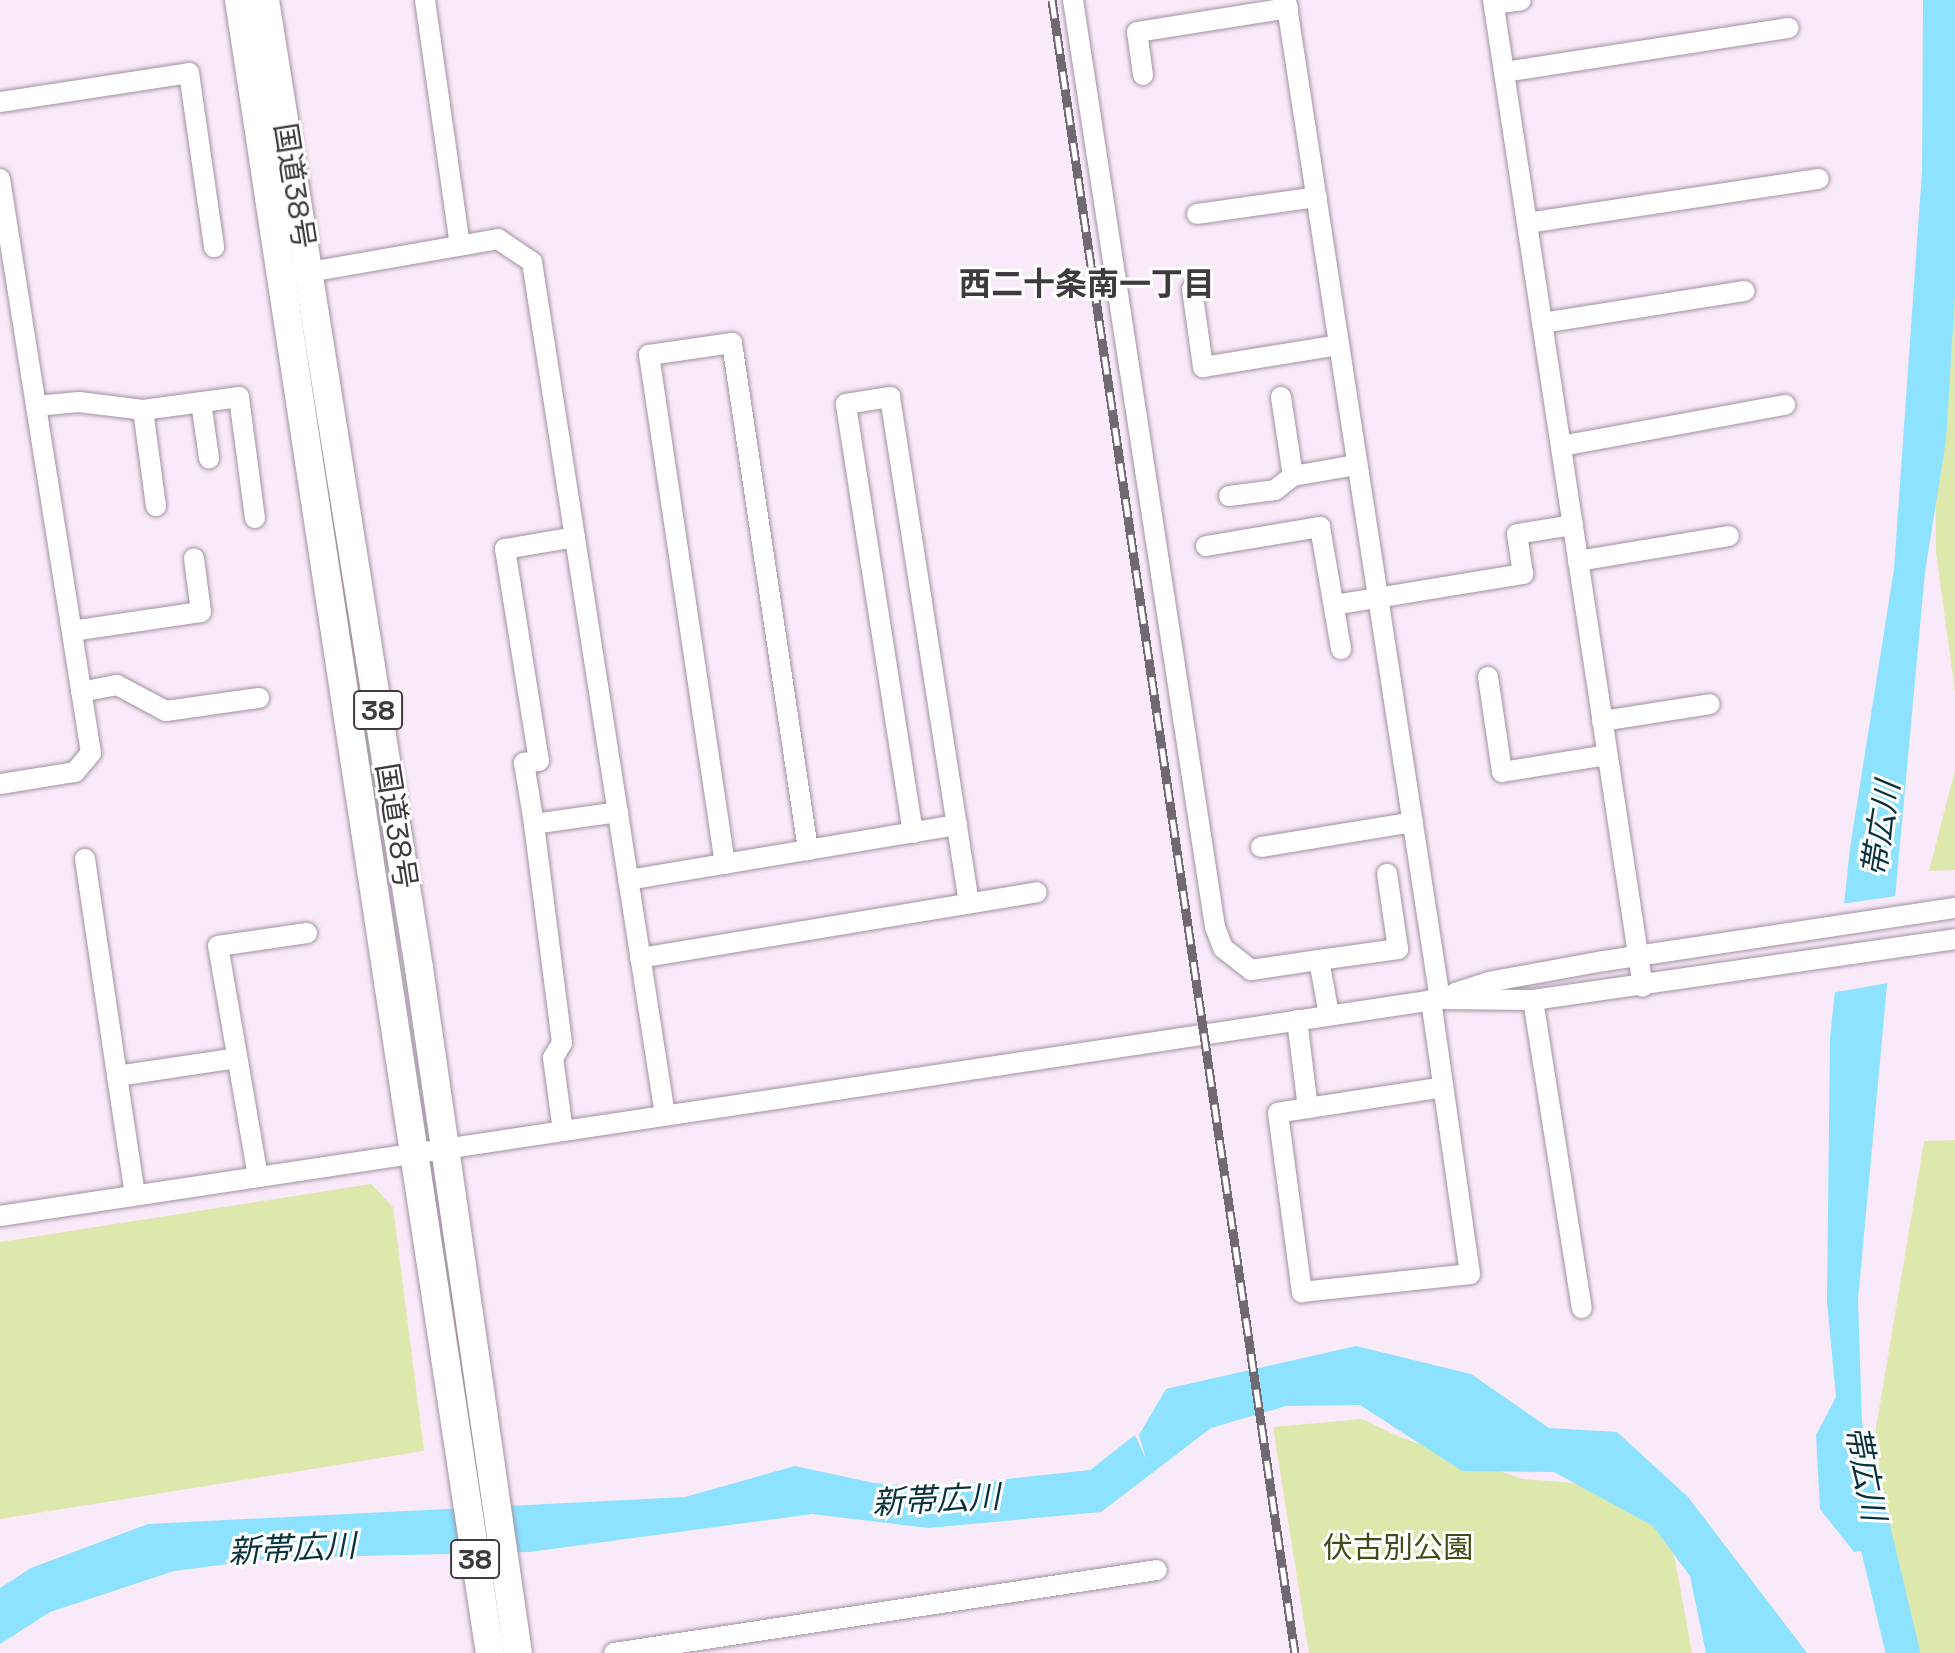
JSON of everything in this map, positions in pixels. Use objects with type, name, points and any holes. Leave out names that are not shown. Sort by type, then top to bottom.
[{"type":"highway","name":"国道38号","points":[[239,0],[294,275],[419,968],[443,1149],[476,1473],[489,1648]]},
{"type":"highway","name":"国道38号","points":[[265,0],[294,275],[415,1153],[476,1473],[517,1646]]},
{"type":"street","points":[[425,0],[460,246]]},
{"type":"street","points":[[1073,0],[1215,927],[1223,948],[1251,970],[1398,949],[1387,874]]},
{"type":"street","points":[[1521,0],[1494,2],[1643,987]]},
{"type":"street","points":[[1143,75],[1137,32],[1287,4],[1413,822],[1436,999],[1443,1087],[1470,1274],[1302,1292],[1278,1113],[1443,1087]]},
{"type":"street","points":[[1504,72],[1789,28]]},
{"type":"street","points":[[0,102],[189,73],[214,247]]},
{"type":"street","points":[[0,179],[91,753],[75,772],[0,784]]},
{"type":"street","points":[[1527,223],[1819,179]]},
{"type":"street","points":[[1197,214],[1317,197]]},
{"type":"street","points":[[294,275],[498,239],[532,262],[665,1115]]},
{"type":"street","points":[[1192,289],[1203,367],[1339,345]]},
{"type":"street","points":[[1542,323],[1744,291]]},
{"type":"street","points":[[725,864],[649,355],[732,343],[808,850]]},
{"type":"street","points":[[36,406],[79,402],[143,410],[239,397],[255,518]]},
{"type":"street","points":[[913,833],[846,404],[890,397],[969,903]]},
{"type":"street","points":[[1281,397],[1293,476]]},
{"type":"street","points":[[201,402],[209,458]]},
{"type":"street","points":[[1561,446],[1785,405]]},
{"type":"street","points":[[143,410],[156,506]]},
{"type":"street","points":[[1229,496],[1275,490],[1293,476],[1357,465]]},
{"type":"street","points":[[1334,605],[1523,574],[1517,534],[1573,525]]},
{"type":"street","points":[[1206,546],[1320,527],[1341,649]]},
{"type":"street","points":[[1578,561],[1729,536]]},
{"type":"street","points":[[563,1131],[553,1058],[562,1043],[524,763],[539,761],[505,549],[575,537]]},
{"type":"street","points":[[72,631],[201,612],[194,558]]},
{"type":"street","points":[[1488,677],[1502,772],[1607,755]]},
{"type":"street","points":[[81,692],[117,685],[166,711],[259,698]]},
{"type":"street","points":[[1602,721],[1710,704]]},
{"type":"street","points":[[534,824],[618,812]]},
{"type":"street","points":[[1261,847],[1413,822]]},
{"type":"street","points":[[628,880],[957,825]]},
{"type":"street","points":[[85,859],[135,1195]]},
{"type":"street","points":[[640,958],[1037,892]]},
{"type":"street","points":[[1436,999],[1488,982],[1955,908]]},
{"type":"street","points":[[258,1177],[218,946],[307,933]]},
{"type":"street","points":[[0,1216],[1436,999],[1533,1000],[1643,987],[1955,939]]},
{"type":"street","points":[[1319,960],[1329,1015]]},
{"type":"street","points":[[1533,1000],[1582,1308]]},
{"type":"street","points":[[1297,1020],[1308,1108]]},
{"type":"street","points":[[117,1076],[237,1058]]},
{"type":"street","points":[[614,1653],[731,1643],[1157,1570]]},
{"type":"green space","points":[[1955,158],[1955,692],[1936,552],[1935,434]]},
{"type":"green space","points":[[1955,770],[1955,870],[1929,871]]},
{"type":"green space","points":[[1955,1140],[1955,1653],[1917,1653],[1873,1446],[1924,1141]]},
{"type":"green space","points":[[371,1184],[393,1207],[424,1451],[0,1519],[0,1242]]},
{"type":"green space","name":"伏古別公園","points":[[1362,1419],[1402,1438],[1523,1479],[1574,1483],[1637,1498],[1673,1549],[1692,1653],[1309,1653],[1273,1427]]},
{"type":"water","points":[[1923,0],[1955,0],[1955,294],[1946,440],[1925,572],[1858,1300],[1862,1422],[1886,1548],[1854,1552],[1820,1509],[1816,1435],[1836,1397],[1827,1302],[1830,1038],[1850,848],[1894,569],[1922,171]]},
{"type":"water","name":"新帯広川","points":[[1356,1346],[1471,1374],[1549,1428],[1617,1432],[1688,1497],[1807,1653],[1706,1653],[1690,1576],[1653,1526],[1554,1472],[1462,1471],[1360,1405],[1286,1406],[1211,1428],[1101,1512],[928,1528],[812,1514],[529,1552],[275,1558],[174,1571],[50,1612],[0,1644],[0,1588],[31,1568],[148,1524],[685,1497],[795,1466],[874,1483],[934,1487],[1090,1470],[1135,1435],[1146,1459],[1139,1435],[1166,1389]]},
{"type":"pier","points":[[1897,896],[1888,983],[1831,993],[1840,904]]},
{"type":"waterway","name":"帯広川","points":[[1868,1506],[1903,1653]]},
{"type":"railway","points":[[1052,0],[1295,1653]]},
{"type":"district","name":"西二十条南一丁目","points":[[1087,284]]}]
